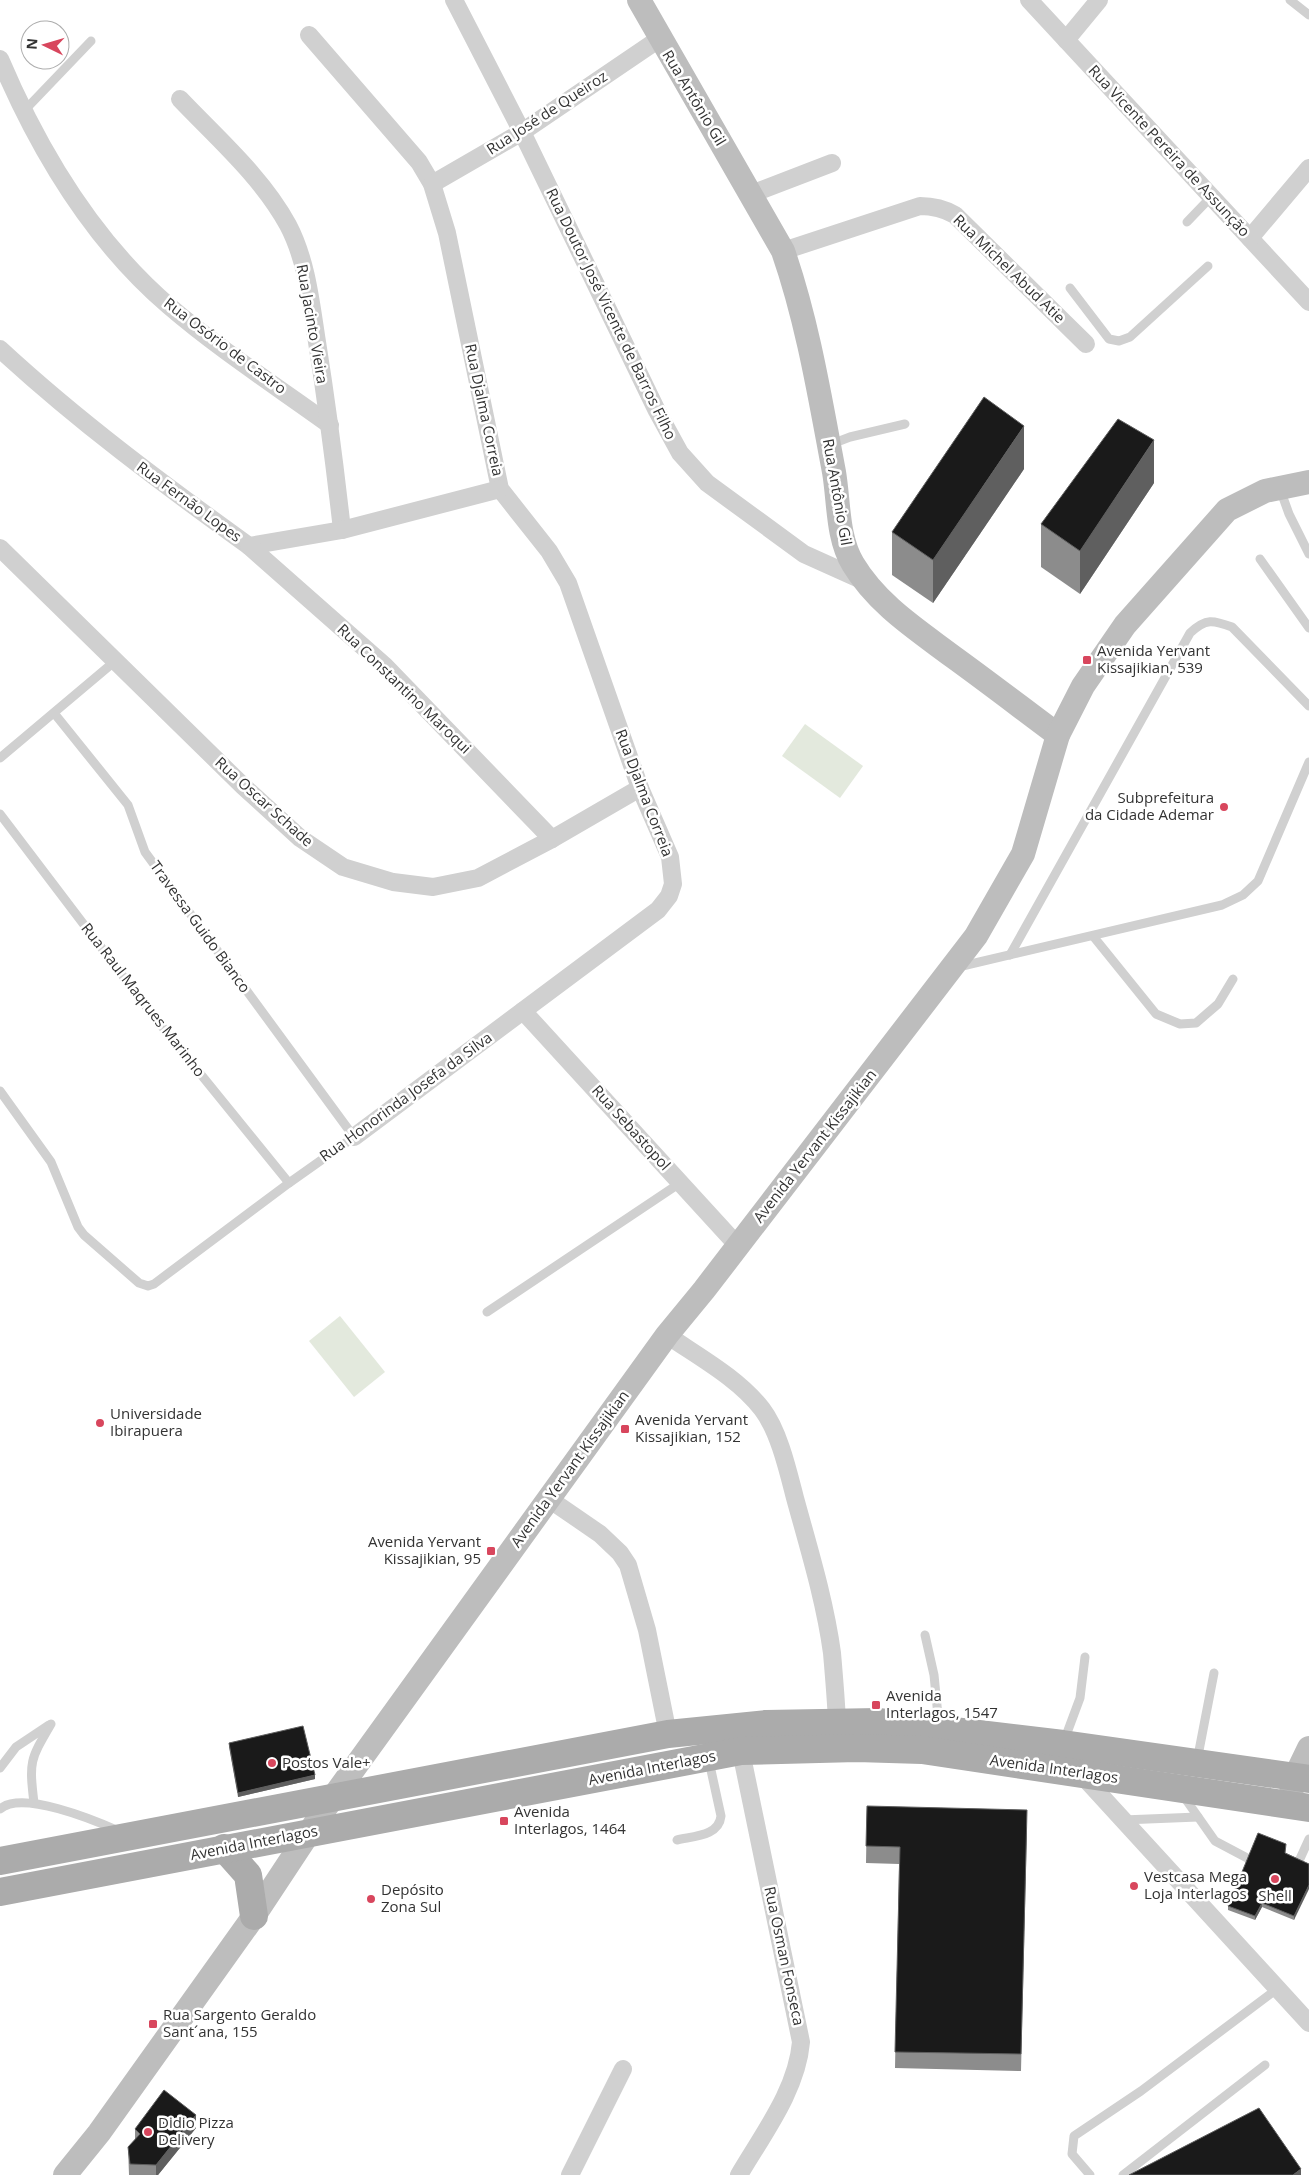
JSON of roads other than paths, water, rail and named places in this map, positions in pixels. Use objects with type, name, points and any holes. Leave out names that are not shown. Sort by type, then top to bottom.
[{"type":"main road","name":"Rua Antônio Gil","points":[[639,0],[783,252],[794,281],[829,445],[842,533],[851,562],[864,581],[892,611],[1058,735]]},
{"type":"main road","name":"Avenida Yervant Kissajikian","points":[[65,2175],[99,2133],[254,1916],[308,1833],[667,1335],[738,1246],[976,936],[1023,854],[1058,735],[1083,686],[1124,625],[1227,510],[1265,492],[1309,482]]},
{"type":"main road","name":"Avenida Interlagos","points":[[0,1892],[708,1757],[738,1738],[837,1722],[878,1722],[940,1729],[1063,1744],[1302,1778]]},
{"type":"main road","name":"Avenida Interlagos","points":[[0,1861],[668,1734],[858,1748],[922,1750],[1299,1806]]},
{"type":"main road","points":[[1299,1806],[1302,1778],[1309,1748]]},
{"type":"main road","points":[[224,1848],[248,1875],[254,1916]]},
{"type":"street","name":"Rua Doutor José Vicente de Barros Filho","points":[[454,0],[522,132],[657,411],[680,453],[707,482],[804,554],[864,581]]},
{"type":"street","name":"Rua Vicente Pereira de Assunção","points":[[1029,0],[1309,302]]},
{"type":"street","points":[[1066,40],[1099,0]]},
{"type":"street","name":"Rua Djalma Correia","points":[[309,35],[419,162],[432,184],[447,233],[500,490],[550,551],[568,582],[640,788],[670,857],[673,872],[669,896],[658,910]]},
{"type":"street","name":"Rua José de Queiroz","points":[[432,184],[522,132],[660,39]]},
{"type":"street","name":"Rua Osório de Castro","points":[[0,59],[23,113],[73,199],[117,254],[168,306],[330,425]]},
{"type":"street","name":"Rua Jacinto Vieira","points":[[180,99],[264,190],[288,226],[309,288],[330,425],[342,530]]},
{"type":"street","points":[[751,194],[832,163]]},
{"type":"street","points":[[1250,238],[1309,168]]},
{"type":"street","name":"Rua Michel Abud Atie","points":[[783,252],[920,206],[933,206],[954,215],[1086,344]]},
{"type":"street","name":"Rua Fernão Lopes","points":[[0,349],[42,388],[160,482],[249,546],[342,530],[500,490]]},
{"type":"street","name":"Rua Constantino Maroqui","points":[[249,546],[384,666],[552,839]]},
{"type":"street","name":"Rua Oscar Schade","points":[[0,548],[114,662],[300,838],[343,867],[393,882],[433,887],[478,878],[552,839],[640,788]]},
{"type":"street","name":"Rua Honorinda Josefa da Silva","points":[[354,1137],[658,910]]},
{"type":"street","name":"Rua Sebastopol","points":[[524,1011],[738,1246]]},
{"type":"street","points":[[667,1335],[724,1374],[752,1397],[764,1411],[774,1432],[787,1468],[815,1570],[832,1652],[837,1722]]},
{"type":"street","points":[[549,1499],[600,1534],[620,1553],[628,1565],[647,1630],[668,1734]]},
{"type":"street","name":"Rua Osman Fonseca","points":[[738,1738],[801,2042],[800,2058],[778,2110],[739,2175]]},
{"type":"street","points":[[1063,1744],[1080,1773],[1309,2023]]},
{"type":"street","points":[[570,2175],[623,2069]]},
{"type":"lane","points":[[1290,0],[1309,15]]},
{"type":"lane","points":[[23,113],[91,41]]},
{"type":"lane","points":[[1187,222],[1211,196]]},
{"type":"lane","points":[[1070,288],[1109,339],[1119,340],[1130,337],[1208,266]]},
{"type":"lane","points":[[829,445],[850,437],[905,424]]},
{"type":"lane","points":[[1280,488],[1289,514],[1309,554]]},
{"type":"lane","points":[[1260,559],[1309,628]]},
{"type":"lane","points":[[1010,955],[1190,633],[1202,622],[1216,621],[1232,627],[1309,706]]},
{"type":"lane","points":[[0,758],[114,662]]},
{"type":"lane","name":"Travessa Guido Bianco","points":[[54,713],[128,805],[145,852],[354,1137]]},
{"type":"lane","points":[[951,968],[1222,905],[1243,895],[1258,881],[1309,762]]},
{"type":"lane","name":"Rua Raul Maqrues Marinho","points":[[0,814],[151,1013],[289,1183]]},
{"type":"lane","points":[[1093,936],[1156,1014],[1180,1024],[1196,1023],[1218,1004],[1232,979]]},
{"type":"lane","name":"Rua Honorinda Josefa da Silva","points":[[0,1091],[52,1162],[78,1227],[84,1235],[139,1283],[148,1286],[154,1284],[354,1137]]},
{"type":"lane","points":[[486,1312],[680,1183]]},
{"type":"lane","points":[[925,1635],[934,1675],[940,1729]]},
{"type":"lane","points":[[1063,1744],[1080,1698],[1085,1657]]},
{"type":"lane","points":[[1197,1763],[1214,1672]]},
{"type":"lane","points":[[0,1768],[16,1747],[51,1724],[32,1759],[30,1769],[34,1803]]},
{"type":"lane","points":[[677,1840],[715,1830],[720,1825],[721,1816],[708,1757]]},
{"type":"lane","points":[[1177,1788],[1215,1841],[1249,1859]]},
{"type":"lane","points":[[0,1809],[12,1803],[34,1803],[99,1822],[131,1836]]},
{"type":"lane","points":[[1122,1820],[1198,1817]]},
{"type":"lane","points":[[1298,1863],[1309,1839]]},
{"type":"lane","points":[[1090,2175],[1072,2154],[1074,2136],[1141,2090],[1277,1989]]},
{"type":"lane","points":[[1123,2175],[1265,2064]]},
{"type":"place","name":"Avenida Yervant Kissajikian, 539","points":[[1087,660]]},
{"type":"place","name":"Subprefeitura da Cidade Ademar","points":[[1224,807]]},
{"type":"place","name":"Universidade Ibirapuera","points":[[100,1423]]},
{"type":"place","name":"Avenida Yervant Kissajikian, 152","points":[[625,1429]]},
{"type":"place","name":"Avenida Yervant Kissajikian, 95","points":[[491,1551]]},
{"type":"place","name":"Avenida Interlagos, 1547","points":[[876,1705]]},
{"type":"place","name":"Postos Vale+","points":[[272,1763]]},
{"type":"place","name":"Avenida Interlagos, 1464","points":[[504,1821]]},
{"type":"place","name":"Shell","points":[[1275,1879]]},
{"type":"place","name":"Vestcasa Mega Loja Interlagos","points":[[1134,1886]]},
{"type":"place","name":"Depósito Zona Sul","points":[[371,1899]]},
{"type":"place","name":"Rua Sargento Geraldo Sant´ana, 155","points":[[153,2024]]},
{"type":"place","name":"Didio Pizza Delivery","points":[[148,2132]]}]
